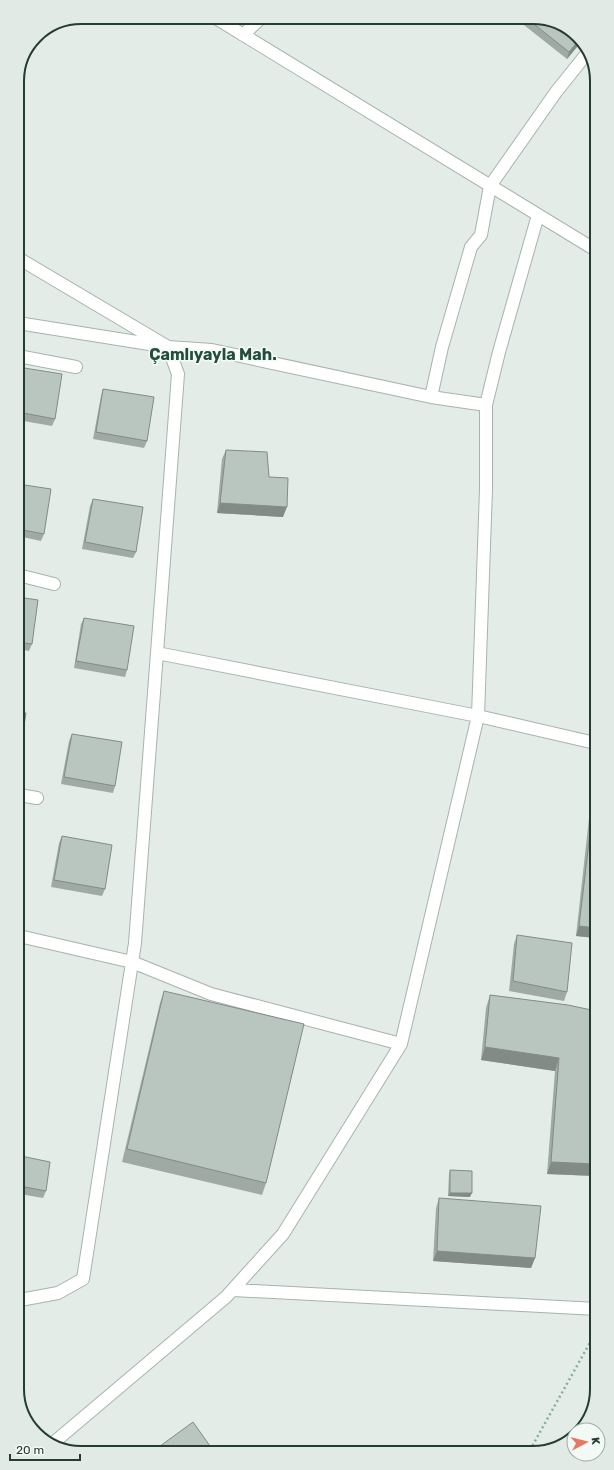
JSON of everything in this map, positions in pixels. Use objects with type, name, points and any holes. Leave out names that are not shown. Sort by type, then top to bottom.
[{"type":"street","points":[[225,24],[590,247]]},
{"type":"street","points":[[243,35],[255,24]]},
{"type":"street","points":[[431,397],[442,348],[471,247],[481,236],[490,186],[556,92],[584,57]]},
{"type":"street","points":[[56,1440],[226,1298],[284,1234],[401,1044],[478,716],[486,489],[486,405],[499,352],[538,215]]},
{"type":"street","points":[[24,262],[168,347],[178,374],[135,943],[83,1279],[58,1292],[24,1299]]},
{"type":"street","points":[[24,324],[168,347],[212,350],[431,397],[486,405]]},
{"type":"street","points":[[24,357],[76,367]]},
{"type":"street","points":[[24,576],[54,584]]},
{"type":"street","points":[[157,653],[478,716],[590,742]]},
{"type":"street","points":[[24,796],[36,798]]},
{"type":"street","points":[[24,937],[132,962],[211,994],[401,1044]]},
{"type":"street","points":[[233,1290],[590,1309]]},
{"type":"path","points":[[532,1446],[590,1343]]},
{"type":"building","points":[[534,24],[552,27],[568,36],[576,44],[569,52]]},
{"type":"building","points":[[24,368],[62,374],[55,419],[24,413]]},
{"type":"building","points":[[103,389],[154,397],[147,441],[96,432]]},
{"type":"building","points":[[226,450],[267,452],[269,477],[288,478],[287,507],[220,503]]},
{"type":"building","points":[[24,485],[51,489],[44,534],[24,530]]},
{"type":"building","points":[[93,499],[143,507],[136,552],[85,542]]},
{"type":"building","points":[[24,598],[38,600],[32,644],[24,643]]},
{"type":"building","points":[[84,618],[134,626],[127,670],[76,661]]},
{"type":"building","points":[[24,713],[26,713],[24,726]]},
{"type":"building","points":[[72,734],[122,742],[115,786],[64,777]]},
{"type":"building","points":[[590,834],[590,927],[579,926]]},
{"type":"building","points":[[62,836],[112,845],[105,889],[54,880]]},
{"type":"building","points":[[517,935],[572,943],[567,992],[513,981]]},
{"type":"building","points":[[164,991],[304,1024],[266,1183],[127,1149]]},
{"type":"building","points":[[490,995],[568,1005],[590,1010],[590,1164],[551,1162],[559,1058],[485,1047]]},
{"type":"building","points":[[24,1157],[50,1162],[46,1191],[24,1187]]},
{"type":"building","points":[[450,1170],[472,1171],[472,1193],[450,1193]]},
{"type":"building","points":[[439,1198],[541,1206],[535,1258],[437,1251]]},
{"type":"building","points":[[193,1422],[210,1446],[160,1446]]},
{"type":"district","name":"Çamlıyayla Mah.","points":[[213,354]]}]
